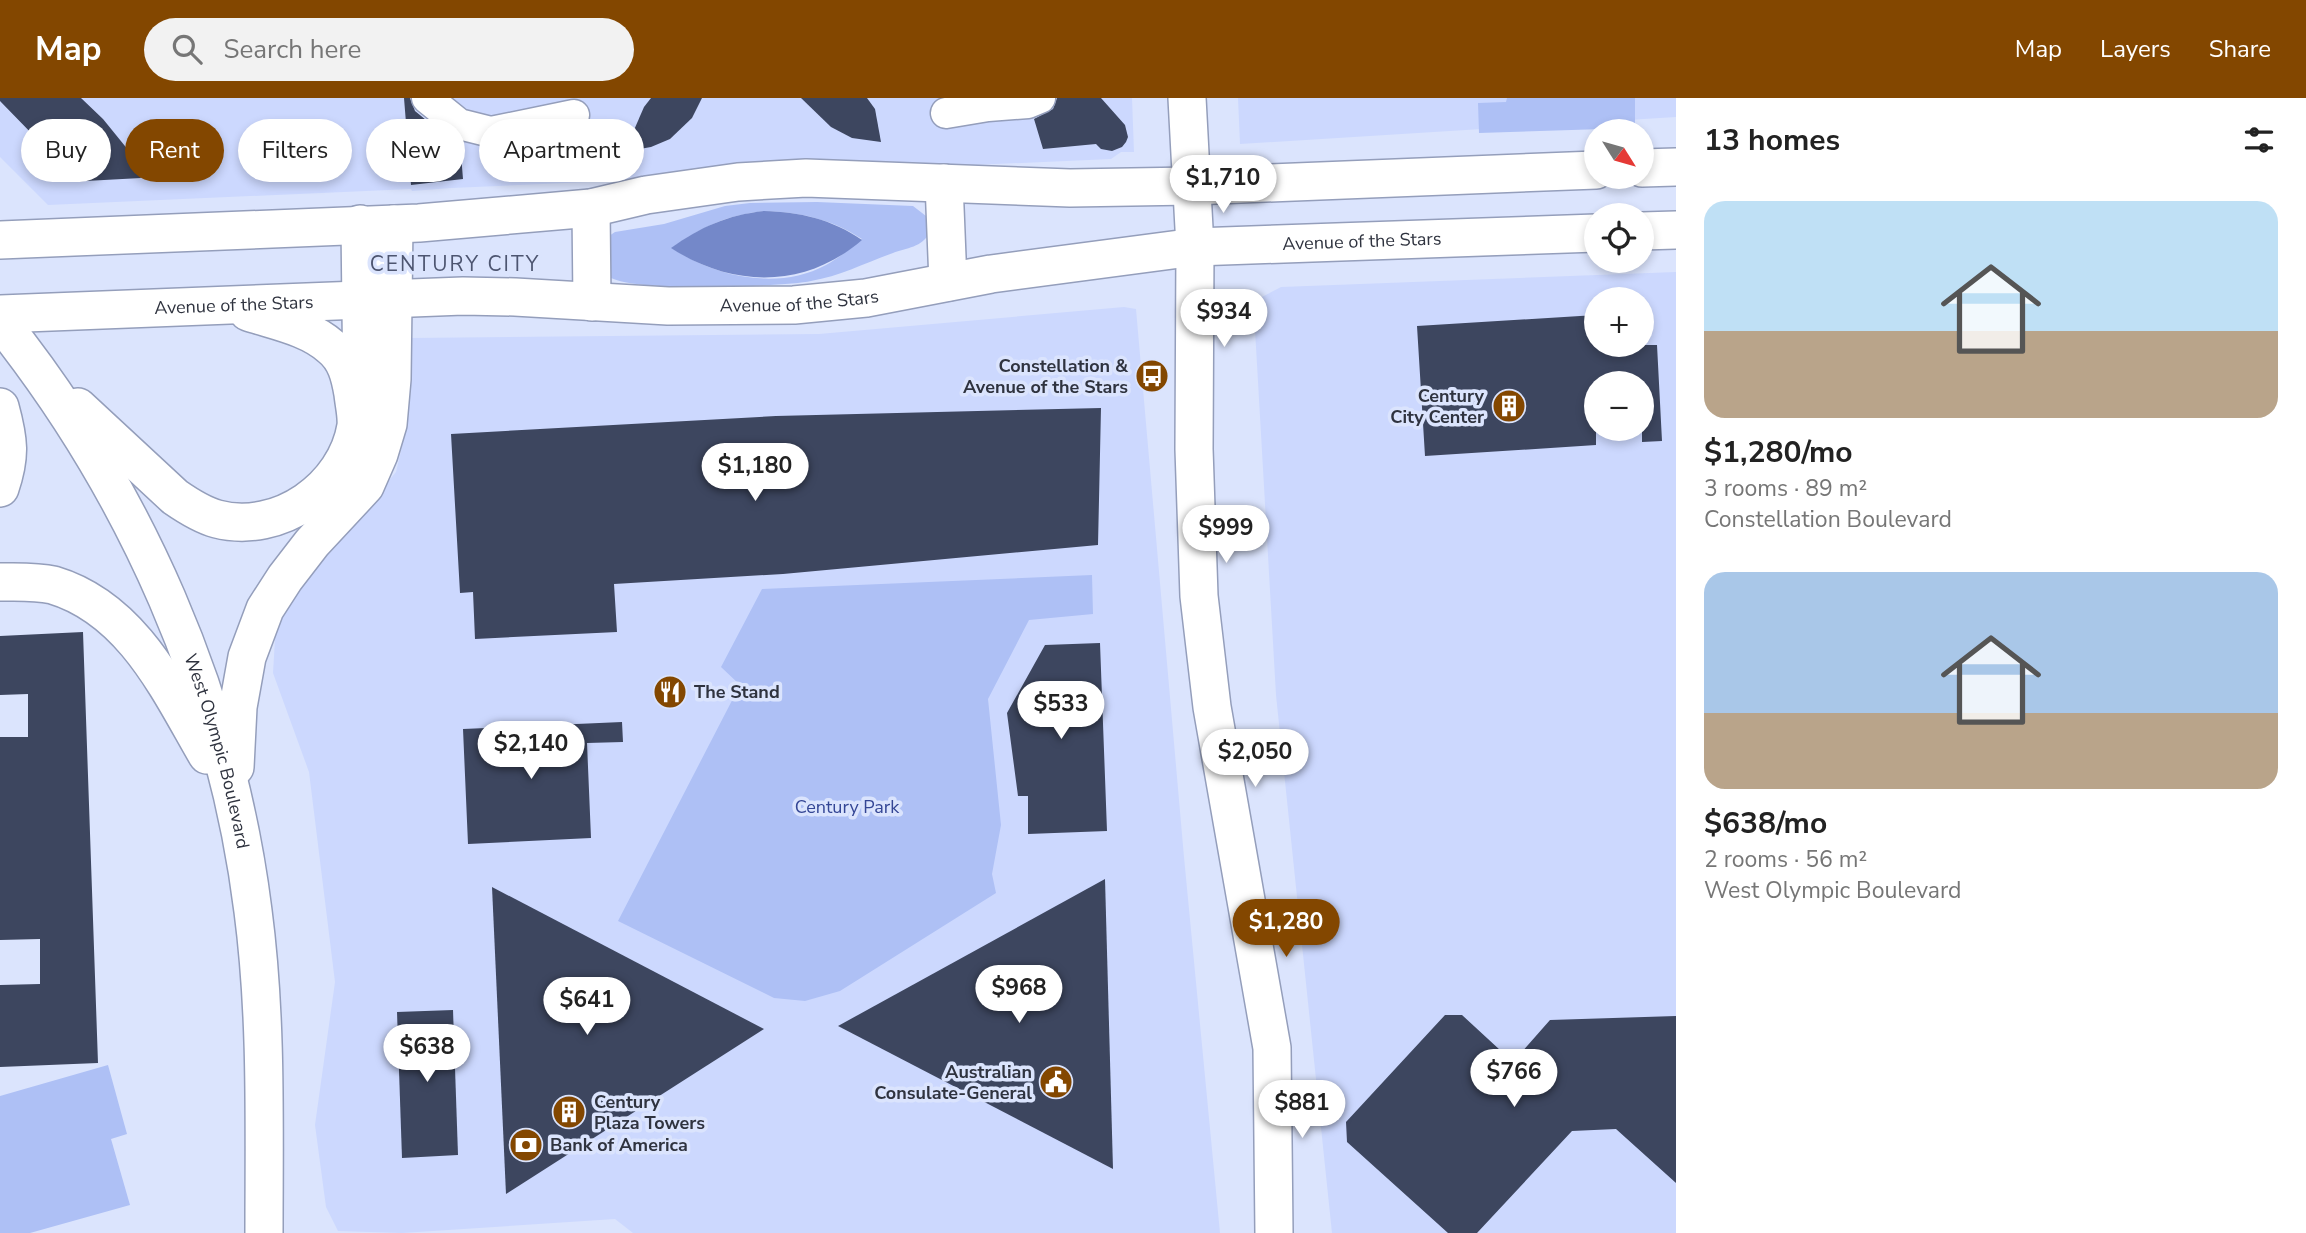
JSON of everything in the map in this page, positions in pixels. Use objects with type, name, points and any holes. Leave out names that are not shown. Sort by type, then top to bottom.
[{"type":"main road","points":[[1187,98],[1195,247],[1194,449],[1199,596],[1212,707],[1272,1048],[1274,1233]]},
{"type":"main road","points":[[1654,168],[1676,167]]},
{"type":"main road","points":[[0,240],[377,224],[591,208],[646,195],[738,182],[806,178],[1070,188],[1192,186],[1584,170]]},
{"type":"main road","points":[[944,183],[948,282]]},
{"type":"main road","points":[[591,208],[592,302]]},
{"type":"main road","points":[[39,372],[190,508],[218,519],[249,522],[275,519],[302,505],[329,483],[348,452],[356,424],[377,299],[377,224]]},
{"type":"main road","points":[[1654,231],[1676,230]]},
{"type":"main road","name":"Avenue of the Stars","points":[[0,314],[491,296],[694,307],[782,305],[866,298],[991,274],[1195,247],[1584,233]]},
{"type":"main road","points":[[233,799],[238,707],[247,657],[265,609],[312,543],[365,486],[388,424],[392,379],[377,299]]},
{"type":"main road","points":[[223,304],[301,330],[331,347],[346,364],[356,424]]},
{"type":"main road","name":"West Olympic Boulevard","points":[[0,321],[39,372],[99,463],[155,569],[197,675],[233,799],[253,911],[261,988],[264,1233]]},
{"type":"main road","points":[[0,407],[8,449],[8,464],[0,488]]},
{"type":"main road","points":[[0,582],[25,581],[54,586],[108,614],[151,659],[233,799]]},
{"type":"street","points":[[427,98],[458,124],[491,132],[574,115]]},
{"type":"street","points":[[946,113],[1028,103],[1040,98]]},
{"type":"shaded area","points":[[0,98],[1132,98],[1134,152],[1121,152],[1111,159],[644,180],[644,119],[479,119],[479,182],[588,182],[48,205],[25,182],[111,182],[111,119],[21,119],[21,178],[0,157]]},
{"type":"shaded area","points":[[1238,98],[1676,98],[1676,117],[1584,119],[1584,123],[1240,144]]},
{"type":"shaded area","points":[[764,211],[815,218],[862,240],[817,268],[793,275],[768,277],[719,271],[671,248],[715,223]]},
{"type":"shaded area","points":[[1676,272],[1676,1233],[1332,1233],[1276,695],[1254,312],[1262,297],[1281,287]]},
{"type":"shaded area","points":[[1124,307],[1136,309],[1220,1233],[633,1233],[615,1219],[402,1233],[338,1231],[326,1207],[315,1125],[335,982],[309,772],[273,673],[276,622],[300,587],[396,472],[408,421],[410,338],[819,334]]},
{"type":"green space","points":[[1507,98],[1635,98],[1635,119],[1584,119],[1584,130],[1479,133],[1478,103],[1506,102]]},
{"type":"green space","points":[[817,202],[913,206],[926,216],[929,233],[923,241],[914,246],[811,281],[739,287],[673,287],[644,285],[608,276],[609,236],[615,232],[664,224],[725,206]],"holes":[[[764,211],[803,215],[827,222],[862,239],[831,262],[807,273],[768,279],[707,267],[672,248],[704,228],[726,219]]]},
{"type":"green space","name":"Century Park","points":[[1092,575],[1093,614],[1029,620],[988,699],[1001,825],[992,874],[996,893],[840,991],[805,1001],[774,998],[618,921],[740,685],[721,667],[762,589]]},
{"type":"green space","points":[[108,1065],[127,1134],[111,1139],[130,1205],[30,1233],[0,1233],[0,1096]]},
{"type":"building","points":[[0,98],[81,98],[103,119],[21,119],[21,123]]},
{"type":"building","points":[[404,98],[410,98],[415,111],[425,119],[406,119]]},
{"type":"building","points":[[651,98],[702,98],[692,118],[670,139],[644,148],[644,119],[639,119]]},
{"type":"building","points":[[801,98],[867,98],[875,109],[881,142],[852,138],[831,127]]},
{"type":"building","points":[[1057,98],[1101,98],[1125,125],[1128,137],[1126,142],[1112,151],[1101,149],[1096,144],[1043,149],[1034,119],[1053,109]]},
{"type":"building","points":[[111,129],[125,146],[125,179],[111,180]]},
{"type":"building","points":[[411,182],[437,182],[411,185]]},
{"type":"building","name":"Century City Center","points":[[1584,316],[1584,357],[1654,357],[1654,345],[1657,345],[1662,441],[1642,442],[1654,441],[1654,371],[1584,371],[1584,441],[1596,441],[1596,445],[1425,456],[1417,326]]},
{"type":"building","points":[[1101,408],[1098,545],[783,574],[614,584],[617,632],[475,639],[473,592],[460,593],[451,434],[776,416]]},
{"type":"building","points":[[83,632],[98,1063],[0,1067],[0,985],[40,984],[40,939],[0,940],[0,737],[28,737],[28,694],[0,695],[0,636]]},
{"type":"building","points":[[1100,643],[1107,831],[1028,834],[1028,796],[1018,796],[1007,713],[1045,645]]},
{"type":"building","points":[[622,722],[623,742],[587,743],[591,838],[468,844],[463,729]]},
{"type":"building","points":[[1105,879],[1113,1169],[838,1026]]},
{"type":"building","name":"Century Plaza Towers","points":[[492,887],[764,1029],[506,1194]]},
{"type":"building","points":[[453,1010],[458,1155],[402,1158],[397,1012]]},
{"type":"building","points":[[1445,1015],[1462,1015],[1513,1062],[1550,1020],[1676,1016],[1676,1183],[1616,1129],[1572,1131],[1477,1233],[1448,1233],[1347,1142],[1346,1122]]},
{"type":"place","name":"Constellation & Avenue of the Stars","points":[[1152,376]]},
{"type":"place","name":"Century City Center","points":[[1509,406]]},
{"type":"place","name":"The Stand","points":[[670,692]]},
{"type":"place","name":"Australian Consulate-General","points":[[1056,1082]]},
{"type":"place","name":"Century Plaza Towers","points":[[569,1112]]},
{"type":"place","name":"Bank of America","points":[[526,1145]]},
{"type":"district","name":"CENTURY CITY","points":[[455,264]]}]
